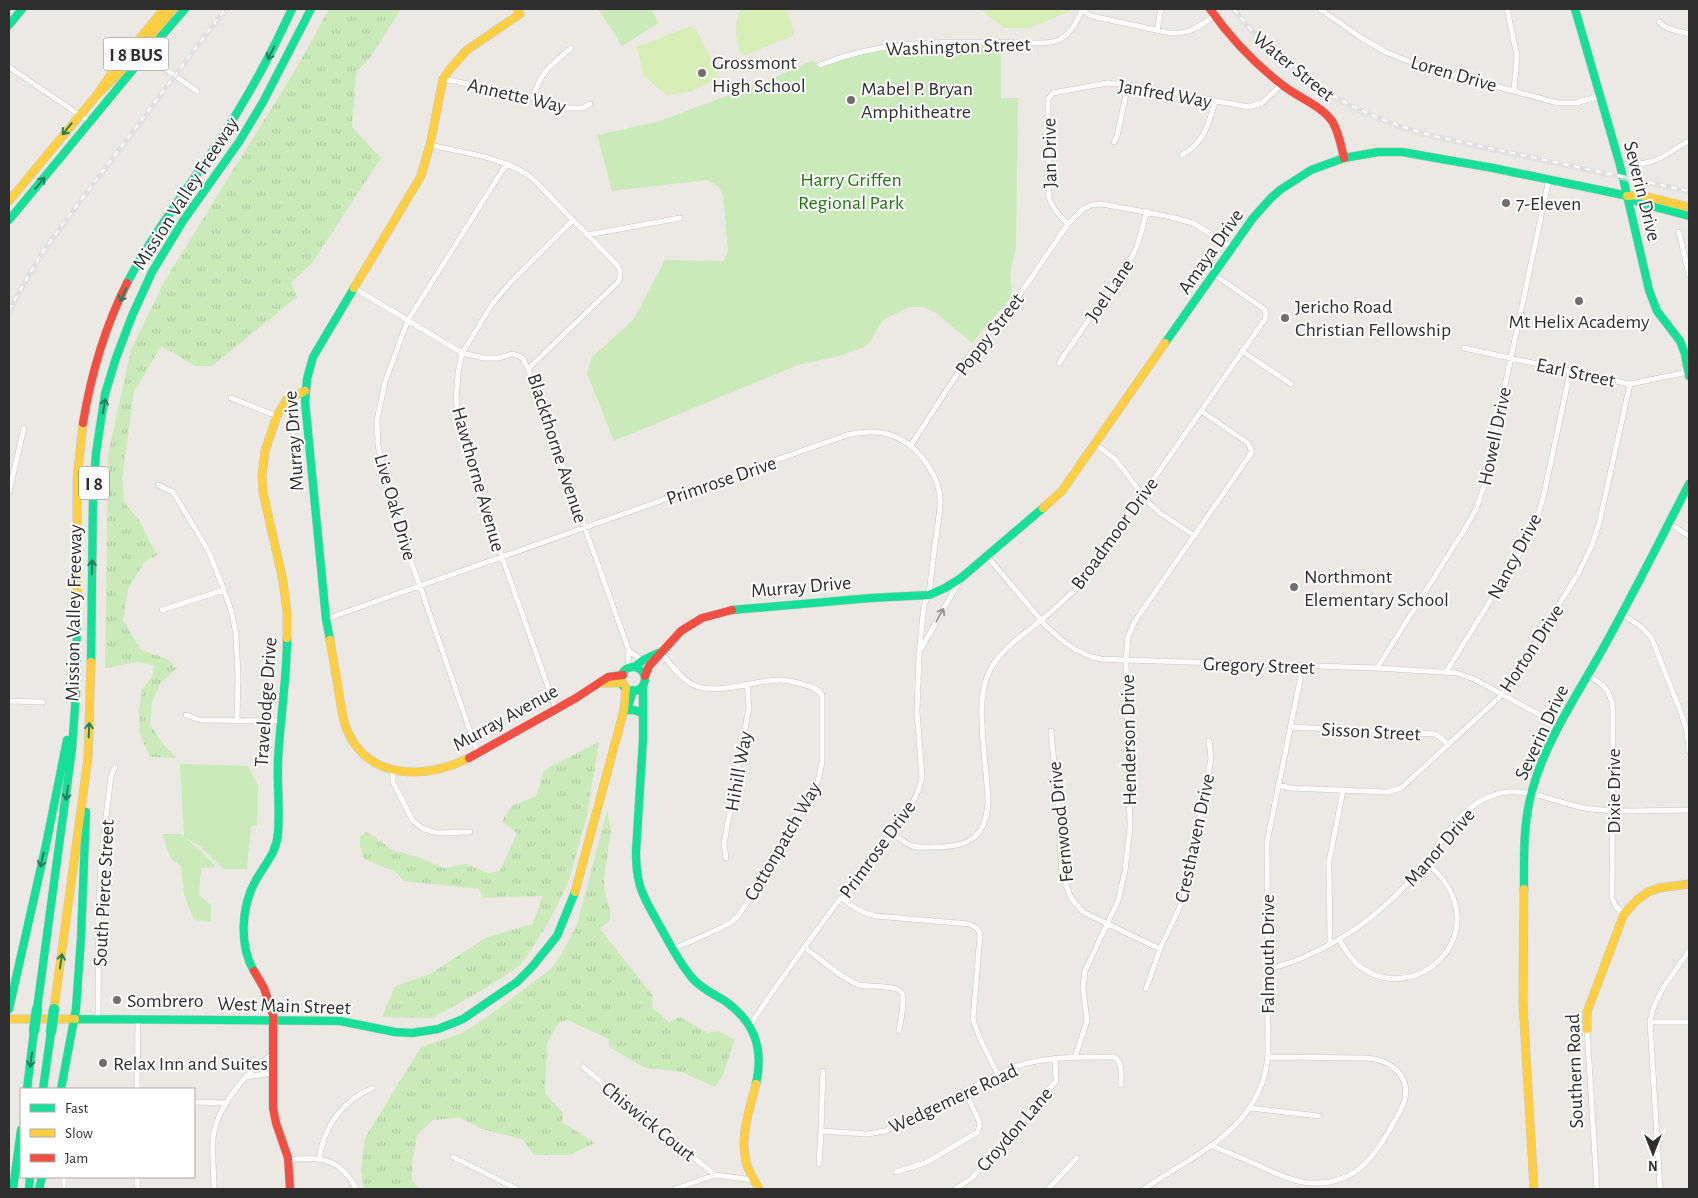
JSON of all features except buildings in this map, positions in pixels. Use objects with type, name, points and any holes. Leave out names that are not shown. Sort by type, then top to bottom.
[{"type":"main road","points":[[9,25],[22,9]]},
{"type":"main road","points":[[96,96],[116,67],[164,9]]},
{"type":"main road","name":"I 8 BUS","points":[[9,201],[96,96],[124,68],[173,9]]},
{"type":"main road","name":"I 8 BUS","points":[[9,220],[185,9]]},
{"type":"main road","name":"Mission Valley Freeway","points":[[27,1088],[69,777],[76,692],[76,508],[78,454],[89,387],[98,354],[137,265],[238,112],[261,72],[292,9]]},
{"type":"main road","name":"Mission Valley Freeway","points":[[43,1088],[88,758],[93,517],[96,454],[105,394],[132,316],[152,272],[183,221],[239,142],[259,109],[280,72],[311,9]]},
{"type":"main road","name":"Severin Drive","points":[[1575,9],[1620,165],[1649,290],[1657,311],[1680,341],[1689,374]]},
{"type":"main road","name":"Murray Drive","points":[[393,770],[379,765],[367,757],[353,742],[343,717],[326,619],[305,391],[308,371],[313,357],[421,176],[430,145],[443,79],[469,49],[521,10]]},
{"type":"main road","name":"Water Street","points":[[1212,12],[1230,35],[1262,68],[1330,119],[1335,126],[1344,158]]},
{"type":"main road","name":"Amaya Drive","points":[[929,595],[946,588],[961,578],[1062,491],[1234,248],[1253,218],[1280,190],[1310,170],[1344,158],[1367,153],[1402,152],[1549,179],[1626,196],[1640,203],[1689,216]]},
{"type":"main road","name":"Amaya Drive","points":[[1626,196],[1640,195],[1689,207]]},
{"type":"main road","name":"Travelodge Drive","points":[[290,1189],[288,1160],[275,1123],[273,1108],[273,1022],[264,988],[249,963],[244,942],[244,918],[249,895],[255,881],[272,854],[278,834],[278,761],[287,643],[287,612],[282,574],[263,492],[262,475],[265,451],[277,416],[287,399],[305,391]]},
{"type":"main road","name":"Severin Drive","points":[[1534,1189],[1526,1081],[1523,1003],[1524,844],[1531,794],[1548,750],[1560,726],[1622,614],[1689,484]]},
{"type":"main road","name":"Murray Drive","points":[[681,631],[702,618],[728,610],[929,595]]},
{"type":"main road","name":"Murray Avenue","points":[[393,770],[421,772],[440,769],[478,754],[601,683],[608,676],[630,678],[681,631]]},
{"type":"main road","name":"Murray Avenue","points":[[630,678],[638,689],[644,681],[649,666],[660,652]]},
{"type":"main road","points":[[642,709],[630,678],[639,669],[644,681],[637,870],[643,893],[690,976],[714,995],[730,1004],[750,1025],[757,1044],[759,1065],[744,1128],[743,1143],[745,1158],[753,1180],[759,1189]]},
{"type":"main road","name":"West Main Street","points":[[9,1019],[340,1022],[395,1032],[412,1033],[447,1027],[463,1019],[516,982],[532,967],[557,936],[570,908],[624,710],[630,678]]},
{"type":"main road","points":[[9,1009],[46,845],[76,692]]},
{"type":"main road","points":[[624,710],[642,709]]},
{"type":"main road","points":[[61,1088],[75,1019],[81,938],[88,758]]},
{"type":"main road","name":"Southern Road","points":[[1587,1029],[1587,1012],[1624,914],[1637,900],[1648,892],[1659,888],[1689,884]]},
{"type":"main road","points":[[13,1189],[20,1137]]},
{"type":"street","points":[[1082,9],[1091,16],[1182,34],[1190,32],[1212,12]]},
{"type":"street","name":"Washington Street","points":[[820,65],[861,52],[906,44],[1054,42],[1071,30],[1082,9]]},
{"type":"street","points":[[1157,30],[1160,9]]},
{"type":"street","name":"Loren Drive","points":[[1320,9],[1351,32],[1394,55],[1426,68],[1564,103],[1576,103],[1599,96]]},
{"type":"street","points":[[1507,9],[1517,56],[1514,90]]},
{"type":"street","points":[[1659,22],[1667,28],[1689,34]]},
{"type":"street","points":[[533,97],[538,80],[543,72],[571,48]]},
{"type":"street","points":[[145,55],[197,91]]},
{"type":"street","points":[[9,67],[90,122]]},
{"type":"street","name":"Annette Way","points":[[443,79],[533,97],[562,108],[583,108],[590,104]]},
{"type":"street","name":"Janfred Way","points":[[1048,104],[1048,100],[1053,93],[1058,91],[1107,83],[1128,85],[1249,107],[1268,99],[1282,84]]},
{"type":"street","points":[[1114,142],[1128,85]]},
{"type":"street","points":[[1182,155],[1193,148],[1208,129],[1215,102]]},
{"type":"street","name":"Jan Drive","points":[[1048,104],[1049,198],[1051,204],[1068,224]]},
{"type":"street","points":[[1620,165],[1651,162],[1689,141]]},
{"type":"street","name":"Blackthorne Avenue","points":[[430,145],[507,164],[521,170],[532,178],[618,266],[620,271],[618,282],[528,369],[629,651],[630,678]]},
{"type":"street","name":"Live Oak Drive","points":[[478,754],[395,520],[377,438],[377,420],[380,400],[408,320],[507,164]]},
{"type":"street","name":"Howell Drive","points":[[1377,668],[1476,509],[1483,489],[1549,179]]},
{"type":"street","name":"Poppy Street","points":[[911,445],[967,359],[1029,284],[1068,224],[1083,209],[1098,204],[1147,212],[1193,223],[1234,248]]},
{"type":"street","name":"Joel Lane","points":[[1059,363],[1133,255],[1147,212]]},
{"type":"street","points":[[587,235],[680,218]]},
{"type":"street","name":"Hawthorne Avenue","points":[[556,709],[476,484],[456,401],[462,353],[493,303],[510,283],[573,220]]},
{"type":"street","points":[[1679,232],[1689,275]]},
{"type":"street","name":"Broadmoor Drive","points":[[892,833],[911,845],[920,847],[952,847],[968,841],[980,830],[986,816],[988,802],[982,703],[984,683],[990,667],[1005,648],[1042,619],[1080,585],[1265,319],[1266,314],[1264,310],[1215,274]]},
{"type":"street","points":[[354,288],[462,353],[484,358],[498,358],[512,354],[523,359],[528,369]]},
{"type":"street","name":"Earl Street","points":[[1464,348],[1630,384],[1689,374]]},
{"type":"street","points":[[1242,351],[1290,384]]},
{"type":"street","name":"Nancy Drive","points":[[1446,672],[1523,548],[1536,522],[1544,494],[1570,372]]},
{"type":"street","name":"Horton Drive","points":[[1278,785],[1290,788],[1388,792],[1397,790],[1503,694],[1578,574],[1592,545],[1599,524],[1630,384]]},
{"type":"street","points":[[231,398],[277,416]]},
{"type":"street","name":"Henderson Drive","points":[[1075,1057],[1087,1022],[1083,987],[1085,971],[1118,901],[1124,880],[1130,827],[1126,660],[1128,637],[1135,621],[1252,452],[1248,444],[1201,411]]},
{"type":"street","points":[[9,492],[24,428]]},
{"type":"street","name":"Primrose Drive","points":[[326,619],[847,435],[860,432],[882,433],[911,445],[920,454],[935,477],[940,497],[929,595],[924,604],[919,652],[917,712],[922,777],[914,801],[892,833],[804,947],[750,1025]]},
{"type":"street","points":[[1095,444],[1115,459],[1142,495],[1160,513],[1195,536]]},
{"type":"street","points":[[158,485],[173,492],[208,550],[231,610],[236,634],[238,676],[237,720]]},
{"type":"street","points":[[1669,523],[1689,536]]},
{"type":"street","name":"Gregory Street","points":[[987,556],[1057,637],[1076,650],[1101,659],[1446,672],[1469,676],[1560,726]]},
{"type":"street","name":"Primrose Drive","points":[[919,652],[961,578]]},
{"type":"street","points":[[162,610],[224,590]]},
{"type":"street","points":[[1622,614],[1640,626],[1651,637],[1680,710],[1687,731],[1689,751]]},
{"type":"street","points":[[629,651],[630,678]]},
{"type":"street","points":[[660,652],[684,679],[699,687],[715,688],[747,684]]},
{"type":"street","name":"Falmouth Drive","points":[[1146,1189],[1212,1146],[1231,1130],[1250,1108],[1266,1070],[1268,1057],[1267,842],[1303,666]]},
{"type":"street","name":"Dixie Drive","points":[[1587,675],[1598,681],[1608,690],[1612,700],[1612,898],[1616,907],[1624,914]]},
{"type":"street","name":"Cottonpatch Way","points":[[673,948],[722,928],[738,916],[748,902],[771,857],[818,781],[822,762],[822,695],[812,686],[790,681],[778,680],[747,684]]},
{"type":"street","name":"Hihill Way","points":[[726,858],[724,844],[749,707],[747,684]]},
{"type":"street","points":[[9,701],[43,702]]},
{"type":"street","points":[[186,715],[200,720],[281,721]]},
{"type":"street","name":"Sisson Street","points":[[1290,727],[1435,734],[1448,745]]},
{"type":"street","name":"Fernwood Drive","points":[[1051,730],[1060,814],[1063,879],[1066,890],[1083,912],[1160,949]]},
{"type":"street","name":"Cresthaven Drive","points":[[1146,989],[1160,949],[1184,898],[1211,759],[1209,741]]},
{"type":"street","name":"South Pierce Street","points":[[98,1020],[99,890],[111,776],[115,767]]},
{"type":"street","points":[[393,770],[393,782],[412,821],[424,829],[438,833],[470,832]]},
{"type":"street","points":[[1330,944],[1328,862],[1343,790]]},
{"type":"street","name":"Manor Drive","points":[[1268,968],[1280,967],[1330,944],[1370,918],[1387,904],[1426,862],[1454,823],[1481,800],[1497,794],[1510,792],[1531,794],[1590,809],[1689,810]]},
{"type":"street","points":[[1339,939],[1357,964],[1381,976],[1407,977],[1421,973],[1438,962],[1446,952],[1455,934],[1456,908],[1447,884],[1426,862]]},
{"type":"street","points":[[842,898],[864,913],[876,916],[969,924],[979,930],[973,1019],[980,1039],[998,1075]]},
{"type":"street","points":[[804,947],[847,979],[858,984],[895,988],[901,992],[904,998],[899,1031]]},
{"type":"street","points":[[1660,1189],[1650,1022],[1658,995],[1689,951]]},
{"type":"street","points":[[137,1088],[138,1020]]},
{"type":"street","points":[[1650,1022],[1689,1022]]},
{"type":"street","name":"Southern Road","points":[[1587,1029],[1597,1189]]},
{"type":"street","points":[[214,1189],[214,1137],[221,1112],[258,1064],[272,1055]]},
{"type":"street","name":"Wedgemere Road","points":[[821,1131],[867,1134],[885,1131],[1020,1065],[1055,1059],[1115,1057],[1121,1065],[1121,1085]]},
{"type":"street","points":[[1212,1146],[1292,1180],[1310,1183],[1329,1182],[1353,1173],[1370,1160],[1379,1149],[1403,1104],[1405,1090],[1401,1076],[1390,1064],[1380,1059],[1268,1057]]},
{"type":"street","name":"Croydon Lane","points":[[955,1189],[972,1178],[1056,1081],[1055,1059]]},
{"type":"street","name":"Chiswick Court","points":[[583,1067],[715,1175]]},
{"type":"street","points":[[819,1164],[823,1071]]},
{"type":"street","points":[[247,1077],[272,1073]]},
{"type":"street","points":[[319,1158],[321,1145],[337,1115],[352,1098],[373,1088]]},
{"type":"street","points":[[896,1172],[925,1163],[978,1132],[980,1123],[966,1091]]},
{"type":"street","points":[[195,1102],[227,1103]]},
{"type":"street","points":[[1250,1108],[1320,1116]]},
{"type":"street","points":[[453,1157],[517,1189]]},
{"type":"street","points":[[288,1160],[305,1158],[327,1160],[346,1173],[356,1189]]},
{"type":"street","points":[[1048,1189],[1077,1158]]},
{"type":"street","points":[[676,1189],[715,1175],[753,1180]]},
{"type":"green space","points":[[329,9],[401,9],[371,56],[356,73],[352,127],[381,158],[312,263],[291,283],[297,297],[212,366],[195,366],[161,346],[134,392],[122,479],[124,502],[139,520],[157,555],[144,563],[128,589],[123,620],[141,650],[168,659],[177,668],[160,684],[152,702],[150,725],[164,745],[177,758],[150,757],[139,732],[139,710],[142,689],[152,677],[154,665],[137,662],[105,668],[108,455],[131,350],[164,282],[297,67]]},
{"type":"green space","points":[[598,9],[651,9],[659,23],[622,46]]},
{"type":"green space","points":[[741,9],[786,9],[794,32],[792,36],[743,56],[738,45],[736,32],[737,20]]},
{"type":"green space","points":[[980,9],[1070,9],[1068,12],[1028,28],[1004,28]]},
{"type":"green space","points":[[691,26],[697,31],[719,77],[693,91],[666,95],[644,76],[637,47]]},
{"type":"green space","name":"Harry Griffen Regional Park","points":[[1001,45],[1001,98],[1018,98],[1016,249],[1010,272],[1012,296],[972,343],[936,313],[923,307],[909,307],[883,320],[868,345],[843,355],[798,365],[614,441],[587,373],[592,357],[634,319],[665,260],[723,261],[728,251],[723,195],[719,187],[707,180],[612,191],[597,135],[657,122],[767,81],[811,61],[825,65],[857,55],[902,47]]},
{"type":"green space","points":[[599,742],[587,816],[569,880],[548,924],[520,966],[433,1018],[382,1017],[395,986],[430,974],[487,937],[533,924],[542,896],[483,898],[479,889],[403,881],[396,872],[364,859],[360,848],[360,836],[367,832],[393,850],[418,857],[444,868],[466,864],[488,873],[500,871],[517,833],[502,821],[512,806],[536,796],[544,770]]},
{"type":"green space","points":[[180,764],[248,766],[258,785],[257,825],[251,826],[247,869],[223,869],[200,846],[184,837],[199,849],[216,867],[201,868],[199,895],[211,905],[211,922],[194,920],[184,895],[181,866],[171,859],[162,834],[181,834],[184,836]]},
{"type":"green space","points":[[607,810],[611,830],[604,878],[610,920],[600,929],[653,996],[652,1007],[669,1022],[680,1017],[708,1033],[719,1031],[735,1040],[723,1075],[715,1087],[682,1072],[643,1067],[609,1047],[609,1039],[567,1020],[558,1023],[547,1044],[545,1093],[563,1113],[562,1122],[595,1143],[570,1155],[534,1155],[522,1139],[482,1129],[460,1118],[433,1120],[417,1135],[412,1162],[412,1182],[420,1189],[364,1189],[361,1171],[365,1138],[421,1047],[462,1033],[487,1017],[552,968],[563,951],[577,925]]},
{"type":"tram line","points":[[9,317],[36,269],[66,224],[192,56],[230,9]]},
{"type":"tram line","points":[[1230,9],[1272,55],[1296,74],[1320,92],[1374,119],[1434,139],[1689,194]]},
{"type":"railway","points":[[9,310],[39,257],[225,9]]},
{"type":"railway","points":[[1234,9],[1277,55],[1301,75],[1354,107],[1383,119],[1412,130],[1443,138],[1689,191]]},
{"type":"traffic: fast","points":[[9,25],[22,9]]},
{"type":"traffic: fast","points":[[9,220],[185,9]]},
{"type":"traffic: fast","points":[[127,283],[157,233],[245,100],[292,9]]},
{"type":"traffic: fast","points":[[91,662],[93,497],[96,453],[105,394],[116,358],[152,272],[183,221],[239,142],[263,102],[311,9]]},
{"type":"traffic: fast","points":[[1575,9],[1620,165],[1649,290],[1657,311],[1680,341],[1685,354],[1689,376]]},
{"type":"traffic: fast","points":[[1165,343],[1253,218],[1271,198],[1311,170],[1344,158],[1378,152],[1402,152],[1493,168],[1619,194],[1640,203],[1689,216]]},
{"type":"traffic: fast","points":[[330,640],[326,619],[305,401],[307,379],[313,357],[354,288]]},
{"type":"traffic: fast","points":[[1524,889],[1527,815],[1532,791],[1545,755],[1562,720],[1624,610],[1689,484]]},
{"type":"traffic: fast","points":[[732,610],[929,595],[961,578],[1043,508]]},
{"type":"traffic: fast","points":[[37,1009],[72,749],[76,693],[77,610]]},
{"type":"traffic: fast","points":[[254,971],[249,961],[244,938],[245,914],[251,890],[273,852],[277,840],[279,815],[278,760],[287,638]]},
{"type":"traffic: fast","points":[[635,667],[643,660],[658,653]]},
{"type":"traffic: fast","points":[[633,667],[641,671],[645,679],[641,687],[633,691],[625,687],[621,679],[625,671],[633,667]]},
{"type":"traffic: fast","points":[[643,686],[643,739],[636,852],[640,886],[650,909],[674,951],[693,979],[700,986],[735,1009],[750,1027],[758,1048],[759,1059],[756,1084]]},
{"type":"traffic: fast","points":[[624,710],[629,704],[633,690]]},
{"type":"traffic: fast","points":[[624,710],[634,710],[642,713]]},
{"type":"traffic: fast","points":[[9,1009],[46,845],[67,740]]},
{"type":"traffic: fast","points":[[61,1088],[76,1009],[86,812]]},
{"type":"traffic: fast","points":[[75,1019],[340,1021],[395,1032],[412,1033],[438,1029],[463,1019],[517,982],[557,936],[575,892]]},
{"type":"traffic: fast","points":[[34,1031],[37,1009]]},
{"type":"traffic: fast","points":[[51,1032],[54,1009]]},
{"type":"traffic: fast","points":[[27,1088],[34,1031]]},
{"type":"traffic: fast","points":[[43,1088],[51,1032]]},
{"type":"traffic: fast","points":[[13,1189],[20,1137]]},
{"type":"traffic: fast","points":[[29,1189],[30,1178]]},
{"type":"traffic: fast","points":[[39,1189],[42,1178]]},
{"type":"traffic: slow","points":[[9,201],[96,96],[116,67],[164,9]]},
{"type":"traffic: slow","points":[[96,96],[124,68],[173,9]]},
{"type":"traffic: slow","points":[[354,288],[421,176],[430,145],[443,79],[467,50],[520,14],[517,9]]},
{"type":"traffic: slow","points":[[1627,196],[1640,195],[1689,207]]},
{"type":"traffic: slow","points":[[1043,508],[1062,491],[1165,343]]},
{"type":"traffic: slow","points":[[287,638],[287,612],[283,581],[263,492],[262,475],[265,451],[277,416],[287,399],[305,391]]},
{"type":"traffic: slow","points":[[77,610],[77,480],[83,423]]},
{"type":"traffic: slow","points":[[330,640],[345,725],[357,747],[369,759],[384,767],[400,771],[417,772],[435,770],[469,758]]},
{"type":"traffic: slow","points":[[54,1009],[88,758],[91,662]]},
{"type":"traffic: slow","points":[[601,683],[623,683]]},
{"type":"traffic: slow","points":[[575,892],[624,710],[626,688]]},
{"type":"traffic: slow","points":[[1587,1029],[1587,1012],[1624,914],[1637,900],[1648,892],[1659,888],[1689,884]]},
{"type":"traffic: slow","points":[[1524,889],[1523,1003],[1534,1189]]},
{"type":"traffic: slow","points":[[9,1019],[75,1019]]},
{"type":"traffic: slow","points":[[756,1084],[744,1136],[744,1147],[748,1168],[759,1189]]},
{"type":"traffic: jam","points":[[1210,9],[1235,41],[1264,70],[1285,87],[1316,107],[1332,121],[1340,139],[1344,158]]},
{"type":"traffic: jam","points":[[83,423],[100,351],[127,283]]},
{"type":"traffic: jam","points":[[645,676],[649,666],[681,631],[702,618],[732,610]]},
{"type":"traffic: jam","points":[[469,758],[576,698],[608,677],[623,675]]},
{"type":"traffic: jam","points":[[254,971],[264,988],[273,1015],[273,1108],[288,1158],[290,1189]]},
{"type":"place","name":"Grossmont High School","points":[[702,73]]},
{"type":"place","name":"Mabel P. Bryan Amphitheatre","points":[[851,100]]},
{"type":"place","name":"7-Eleven","points":[[1506,203]]},
{"type":"place","name":"Mt Helix Academy","points":[[1579,301]]},
{"type":"place","name":"Jericho Road Christian Fellowship","points":[[1285,318]]},
{"type":"place","name":"Northmont Elementary School","points":[[1294,587]]},
{"type":"place","name":"Sombrero","points":[[117,1000]]},
{"type":"place","name":"Relax Inn and Suites","points":[[103,1063]]}]
